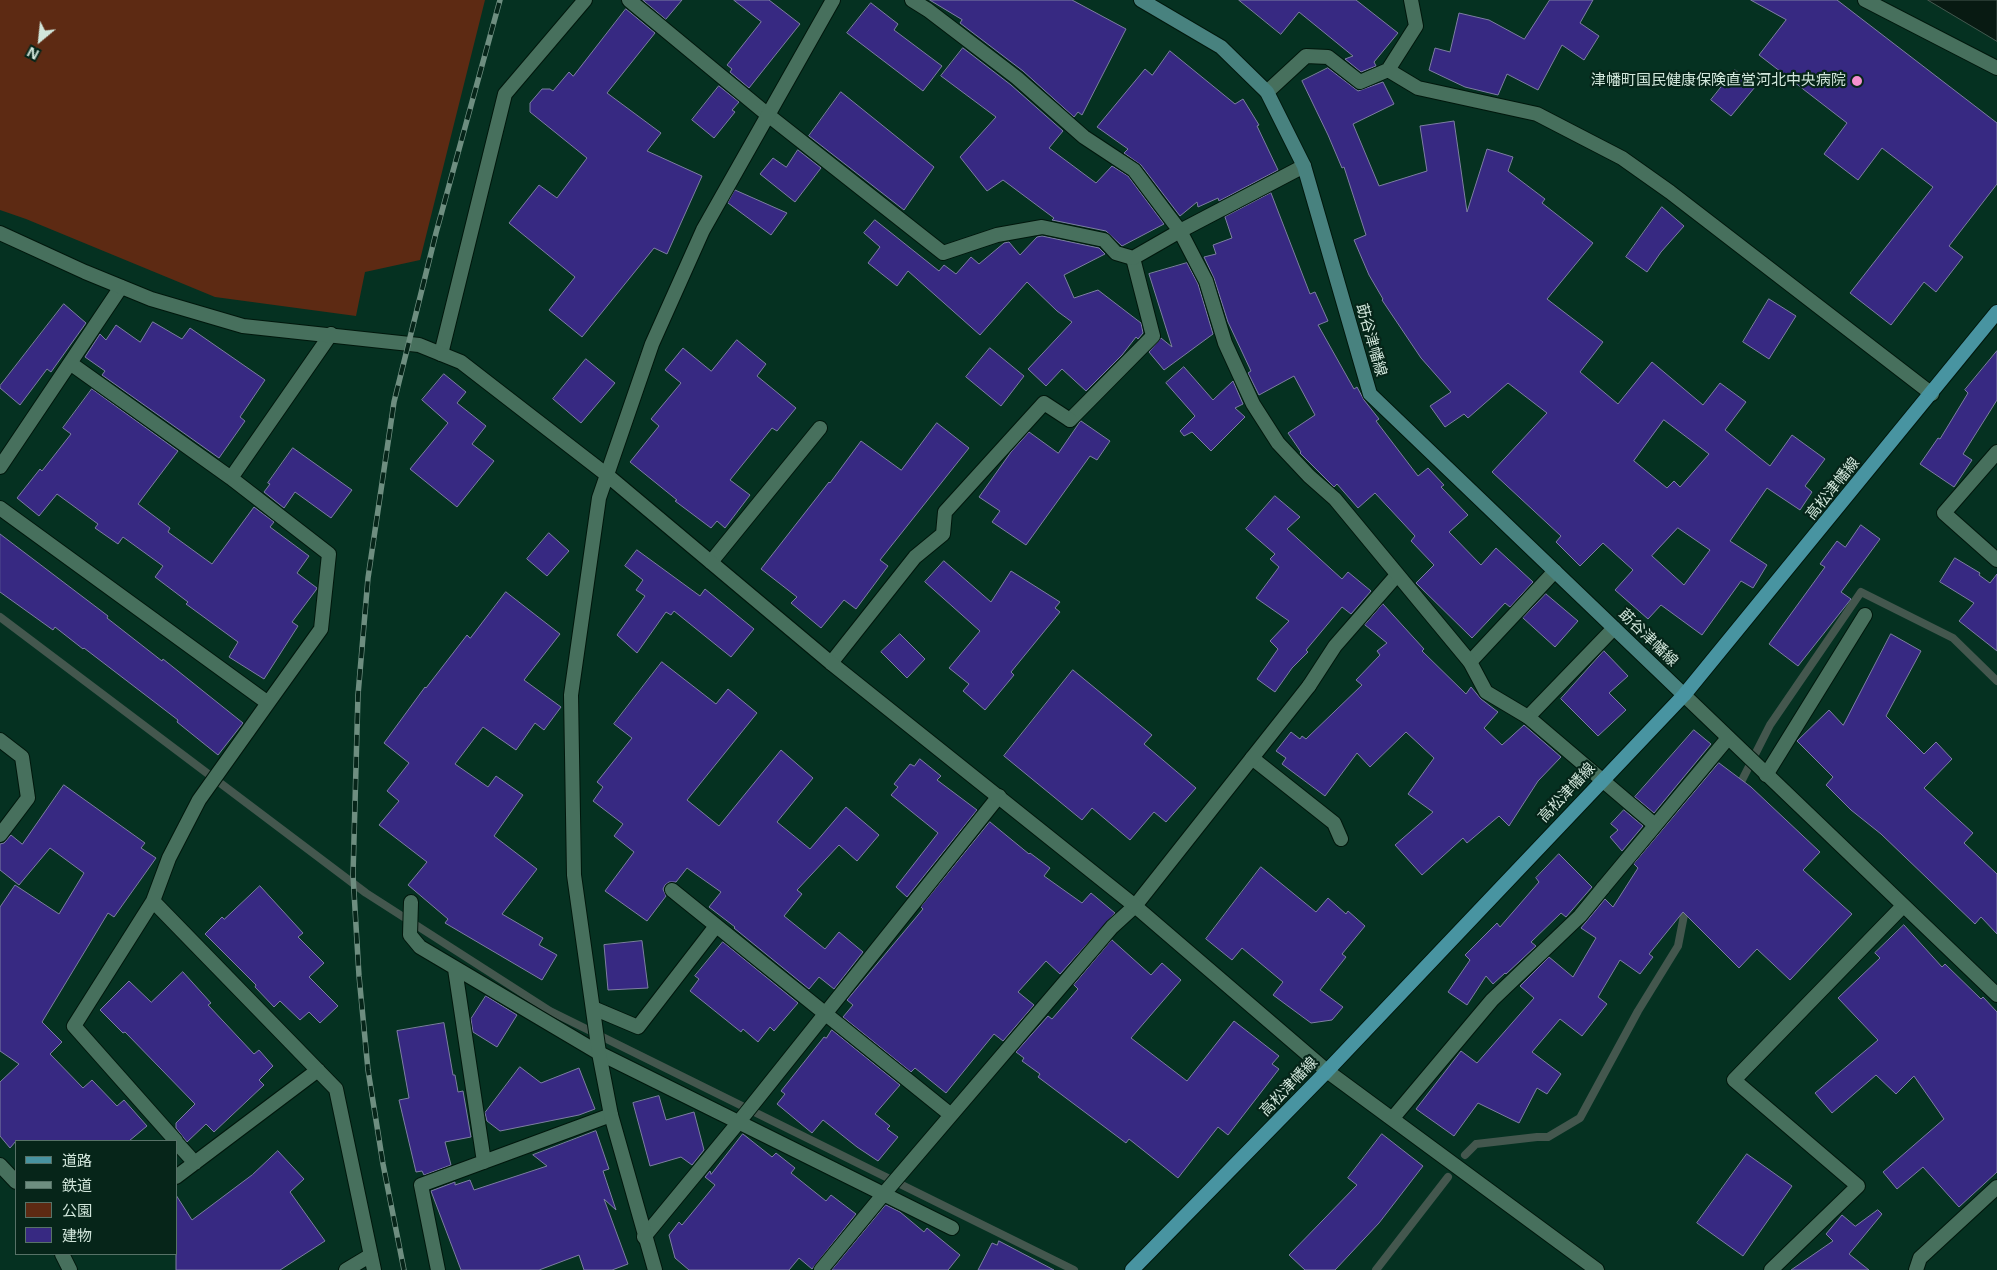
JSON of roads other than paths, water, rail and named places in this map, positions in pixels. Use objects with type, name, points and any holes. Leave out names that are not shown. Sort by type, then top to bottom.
[{"type":"main road","name":"莇谷津幡線","points":[[1141,0],[1221,47],[1266,92],[1304,166],[1370,394],[1684,695]]},
{"type":"main road","name":"高松津幡線","points":[[1132,1270],[1327,1071],[1684,695],[1932,394],[1997,312]]},
{"type":"street","points":[[441,354],[505,94],[585,0]]},
{"type":"street","points":[[629,0],[768,115],[943,254],[997,235],[1042,227],[1104,240],[1116,253],[1133,258],[1180,231],[1304,166]]},
{"type":"street","points":[[652,1269],[611,1115],[598,1048],[574,875],[571,695],[599,498],[652,344],[703,230],[833,0]]},
{"type":"street","points":[[912,0],[928,10],[1017,78],[1084,137],[1134,170],[1180,231],[1206,281],[1225,343],[1253,404],[1278,443],[1334,499],[1397,574],[1470,662],[1486,692],[1528,717],[1655,825]]},
{"type":"street","points":[[1266,92],[1306,56],[1328,57],[1360,82],[1388,70],[1416,26],[1411,0]]},
{"type":"street","points":[[1865,0],[1997,68]]},
{"type":"street","points":[[1388,70],[1418,88],[1537,114],[1622,158],[1670,192],[1932,394]]},
{"type":"street","points":[[0,233],[151,300],[243,326],[419,345],[461,362],[607,475],[831,663],[1135,906],[1327,1071],[1597,1270]]},
{"type":"street","points":[[831,663],[915,557],[944,534],[945,512],[1044,403],[1070,420],[1153,336],[1133,258]]},
{"type":"street","points":[[0,467],[120,287]]},
{"type":"street","points":[[231,478],[331,334]]},
{"type":"street","points":[[70,363],[231,478],[329,554],[321,629],[199,800],[169,858],[153,901],[74,1026],[174,1140]]},
{"type":"street","points":[[711,562],[820,428]]},
{"type":"street","points":[[1997,452],[1944,513],[1997,560]]},
{"type":"street","points":[[0,508],[268,703]]},
{"type":"street","points":[[1470,662],[1556,571]]},
{"type":"street","points":[[821,1270],[885,1192],[1112,926],[1135,906],[1309,686],[1335,646],[1397,574]]},
{"type":"street","points":[[1761,771],[1866,615]]},
{"type":"street","points":[[1528,717],[1614,628]]},
{"type":"street","points":[[1684,695],[1761,771],[1997,995]]},
{"type":"street","points":[[1392,1119],[1492,1000],[1580,916],[1728,738]]},
{"type":"street","points":[[0,740],[22,757],[28,798],[0,835]]},
{"type":"street","points":[[1252,758],[1334,823],[1341,839]]},
{"type":"street","points":[[644,1237],[741,1120],[999,796]]},
{"type":"street","points":[[672,890],[951,1115]]},
{"type":"street","points":[[153,901],[336,1089],[374,1270]]},
{"type":"street","points":[[411,906],[410,935],[420,947],[455,969],[598,1048],[885,1192],[952,1228]]},
{"type":"street","points":[[1771,1270],[1858,1186],[1734,1080],[1903,906]]},
{"type":"street","points":[[594,1013],[638,1027],[716,926]]},
{"type":"street","points":[[455,969],[484,1162]]},
{"type":"street","points":[[178,1176],[318,1070]]},
{"type":"street","points":[[438,1270],[421,1185],[611,1115]]},
{"type":"street","points":[[178,1144],[195,1163]]},
{"type":"street","points":[[0,1165],[15,1181]]},
{"type":"street","points":[[1916,1270],[1920,1258],[1997,1187]]},
{"type":"street","points":[[346,1270],[371,1255]]},
{"type":"waterway","points":[[1738,788],[1770,725],[1861,592],[1953,638],[1997,681]]},
{"type":"waterway","points":[[0,617],[366,893],[550,1011],[1074,1270]]},
{"type":"waterway","points":[[1465,1155],[1476,1144],[1548,1137],[1580,1118],[1638,1011],[1678,946],[1686,905]]},
{"type":"waterway","points":[[1376,1270],[1448,1177]]},
{"type":"railway","points":[[404,1270],[383,1164],[368,1070],[359,976],[353,875],[358,695],[368,578],[394,402],[436,233],[500,0]]},
{"type":"place","name":"津幡町国民健康保険直営河北中央病院","points":[[1857,81]]}]
